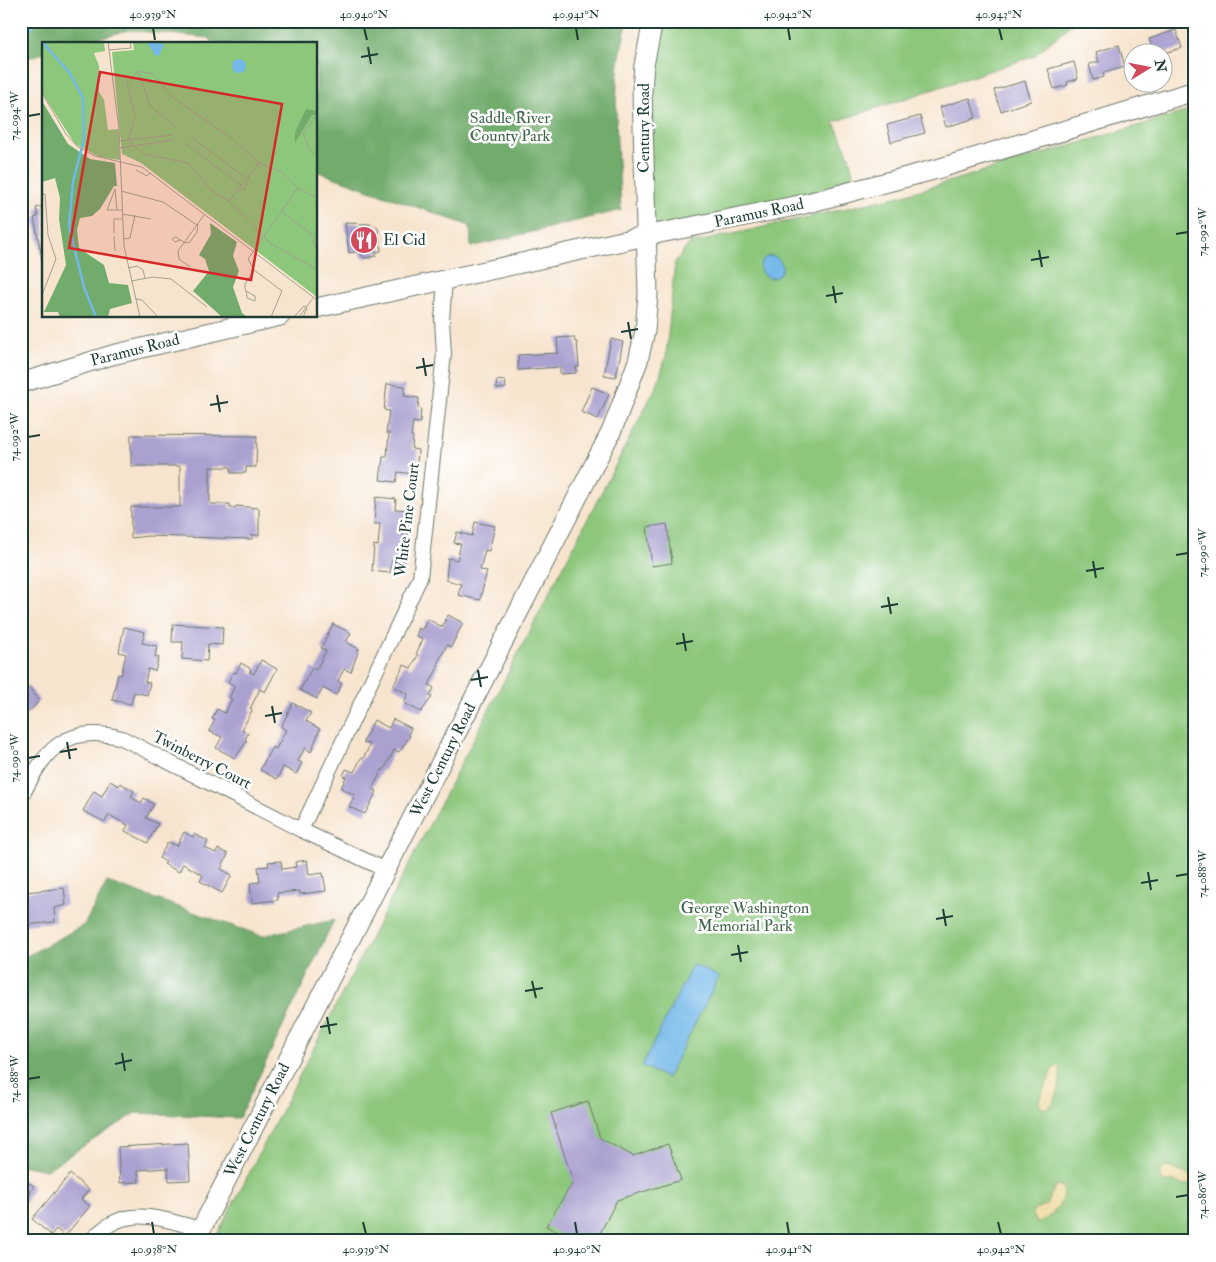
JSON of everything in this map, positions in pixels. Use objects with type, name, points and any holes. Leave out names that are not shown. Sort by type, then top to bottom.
[{"type":"main road","name":"Century Road","points":[[645,236],[642,91],[644,65],[653,21]]},
{"type":"main road","name":"Paramus Road","points":[[318,308],[645,236],[800,205],[857,191],[1195,91]]},
{"type":"main road","name":"West Century Road","points":[[198,1235],[612,430],[627,396],[645,331],[648,294],[645,236]]},
{"type":"main road","name":"Paramus Road","points":[[21,383],[112,354],[271,318]]},
{"type":"street","name":"White Pine Court","points":[[301,830],[420,578],[444,354],[442,320],[445,280]]},
{"type":"street","name":"Twinberry Court","points":[[21,798],[36,767],[50,751],[77,736],[106,734],[122,738],[301,830],[386,870]]},
{"type":"street","points":[[91,1241],[112,1222],[138,1216],[198,1235]]},
{"type":"green space","name":"Saddle River County Park","points":[[21,21],[628,21],[618,68],[616,115],[621,210],[471,247],[470,226],[318,172],[318,42],[212,42],[210,38],[128,30],[84,42],[42,42],[42,54],[21,60]]},
{"type":"green space","points":[[653,21],[1075,21],[1034,56],[834,122],[849,156],[857,191],[645,236]]},
{"type":"green space","name":"George Washington Memorial Park","points":[[1195,109],[1195,1241],[214,1241],[657,385],[666,357],[675,262],[689,244],[900,196]]},
{"type":"green space","points":[[107,882],[262,936],[334,920],[239,1118],[136,1113],[46,1170],[21,1165],[21,959],[84,925]]},
{"type":"sand","points":[[1059,1065],[1060,1082],[1057,1095],[1051,1105],[1047,1108],[1042,1108],[1039,1103],[1041,1095],[1051,1071]]},
{"type":"sand","points":[[1164,1167],[1186,1173],[1191,1178],[1191,1183],[1184,1186],[1175,1181],[1164,1182],[1159,1175]]},
{"type":"sand","points":[[1056,1185],[1063,1187],[1060,1204],[1044,1220],[1039,1223],[1035,1221],[1032,1214],[1034,1210],[1046,1205]]},
{"type":"water","points":[[771,256],[779,259],[782,267],[779,275],[771,278],[763,275],[760,267],[763,259]]},
{"type":"water","points":[[693,964],[719,977],[667,1078],[642,1066]]},
{"type":"building","points":[[1194,21],[1195,43],[1188,23]]},
{"type":"building","points":[[1176,30],[1182,48],[1174,50],[1174,42],[1150,42],[1149,39]]},
{"type":"building","points":[[1119,45],[1124,67],[1103,73],[1104,77],[1093,80],[1089,64],[1099,62],[1096,52]]},
{"type":"building","points":[[1074,62],[1078,79],[1067,82],[1068,85],[1054,89],[1048,69]]},
{"type":"building","points":[[1025,81],[1031,101],[1001,111],[994,90]]},
{"type":"building","points":[[970,98],[976,118],[946,127],[940,107]]},
{"type":"building","points":[[920,116],[925,133],[891,142],[887,125]]},
{"type":"building","points":[[42,206],[42,257],[34,218],[38,217],[36,208]]},
{"type":"building","name":"El Cid","points":[[345,223],[372,224],[378,228],[381,251],[376,252],[376,256],[365,258],[361,255],[361,251],[349,253]]},
{"type":"building","points":[[574,337],[575,342],[577,342],[579,367],[576,367],[576,373],[560,374],[560,367],[518,370],[518,355],[558,353],[557,338]]},
{"type":"building","points":[[611,339],[623,342],[616,377],[604,375]]},
{"type":"building","points":[[505,380],[506,388],[497,389],[496,381]]},
{"type":"building","points":[[387,384],[405,386],[404,396],[419,398],[418,408],[421,409],[420,423],[413,422],[411,436],[413,436],[412,449],[418,450],[417,463],[414,463],[413,474],[398,472],[396,482],[380,480],[383,457],[387,457],[389,433],[386,433],[389,411],[384,410]]},
{"type":"building","points":[[592,387],[609,394],[598,419],[581,412]]},
{"type":"building","points":[[131,435],[257,436],[256,467],[246,467],[246,473],[231,473],[231,467],[210,467],[210,504],[230,504],[230,508],[235,508],[236,506],[259,508],[259,535],[252,535],[252,539],[148,536],[131,538],[131,507],[180,507],[180,466],[131,466]]},
{"type":"building","points":[[376,497],[396,499],[395,509],[410,510],[411,534],[404,534],[403,548],[408,548],[406,561],[392,560],[390,573],[372,571],[374,545],[378,546],[380,524],[374,524]]},
{"type":"building","points":[[475,522],[495,526],[489,551],[485,550],[480,570],[487,571],[480,600],[458,595],[461,584],[446,580],[448,558],[457,560],[461,544],[454,543],[457,532],[472,536]]},
{"type":"building","points":[[667,524],[672,563],[652,566],[647,527]]},
{"type":"building","points":[[448,615],[463,623],[451,647],[447,645],[437,664],[439,665],[429,685],[434,688],[430,696],[432,697],[421,712],[404,703],[408,694],[393,686],[404,665],[411,668],[418,655],[416,654],[423,639],[416,636],[419,628],[422,630],[428,619],[442,627]]},
{"type":"building","points":[[173,624],[223,627],[222,645],[208,644],[207,661],[182,659],[183,642],[172,642]]},
{"type":"building","points":[[333,624],[351,633],[346,642],[359,649],[351,672],[344,669],[338,681],[342,684],[336,695],[323,688],[317,699],[300,690],[312,668],[316,670],[326,651],[321,648]]},
{"type":"building","points":[[124,627],[145,632],[142,643],[157,646],[155,657],[159,657],[155,671],[148,669],[145,682],[150,683],[147,695],[134,692],[131,704],[112,700],[118,674],[121,675],[126,654],[119,652]]},
{"type":"building","points":[[261,660],[277,669],[265,692],[260,689],[250,709],[252,710],[242,730],[248,733],[245,740],[247,741],[235,758],[216,748],[222,737],[209,731],[215,720],[212,719],[217,709],[225,713],[232,699],[229,698],[235,686],[228,682],[233,672],[236,673],[241,663],[251,669],[250,672],[254,674]]},
{"type":"building","points":[[28,686],[39,700],[25,714],[23,712],[21,714],[21,692]]},
{"type":"building","points":[[293,703],[311,713],[306,721],[320,729],[311,752],[305,748],[298,761],[302,763],[296,774],[283,767],[277,779],[260,770],[272,747],[276,749],[286,730],[281,727]]},
{"type":"building","points":[[393,719],[411,728],[408,735],[410,736],[399,752],[394,750],[384,770],[382,770],[372,789],[377,791],[365,814],[349,807],[355,795],[341,788],[346,777],[343,776],[346,769],[354,772],[361,758],[363,759],[370,745],[363,742],[374,720],[389,728]]},
{"type":"building","points":[[110,781],[119,786],[120,783],[134,791],[131,797],[141,803],[144,798],[154,804],[146,818],[158,824],[148,843],[125,831],[128,825],[109,815],[105,822],[83,811],[94,791],[102,796]]},
{"type":"building","points":[[184,832],[193,837],[194,834],[208,841],[205,848],[216,853],[218,849],[228,854],[221,869],[232,875],[222,893],[200,881],[203,875],[183,864],[179,872],[164,864],[166,862],[159,858],[168,842],[177,846]]},
{"type":"building","points":[[307,860],[309,875],[323,873],[326,891],[300,894],[300,891],[277,893],[278,900],[252,903],[250,883],[260,882],[258,867],[269,866],[268,862],[281,861],[282,869],[296,867],[295,862]]},
{"type":"building","points":[[64,888],[66,905],[54,908],[55,922],[24,925],[21,895],[26,894],[26,892]]},
{"type":"building","points":[[588,1101],[600,1138],[633,1156],[668,1144],[681,1180],[617,1200],[596,1241],[574,1241],[546,1226],[573,1182],[551,1113]]},
{"type":"building","points":[[188,1143],[190,1180],[169,1181],[168,1168],[138,1170],[139,1182],[120,1183],[118,1147]]},
{"type":"building","points":[[70,1174],[89,1190],[81,1199],[90,1206],[65,1236],[56,1229],[51,1235],[32,1219]]},
{"type":"building","points":[[21,1179],[34,1186],[21,1209]]},
{"type":"place","name":"El Cid","points":[[364,240]]}]
